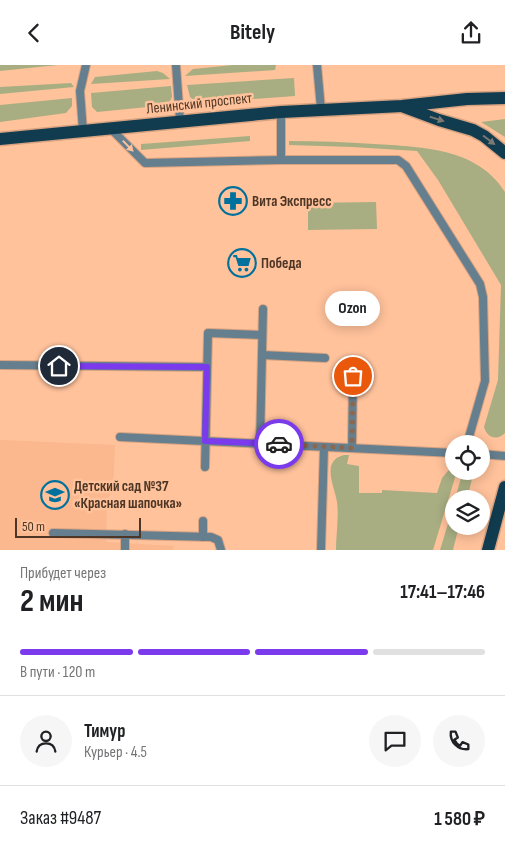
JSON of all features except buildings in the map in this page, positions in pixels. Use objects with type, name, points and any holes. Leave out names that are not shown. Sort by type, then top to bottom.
[{"type":"main road","name":"Ленинский проспект","points":[[0,139],[281,112],[402,106],[467,99],[505,98]]},
{"type":"main road","name":"Ленинский проспект","points":[[402,106],[473,130],[484,136],[505,153]]},
{"type":"main road","points":[[488,550],[505,487]]},
{"type":"lane","points":[[83,131],[80,91],[86,65]]},
{"type":"lane","points":[[176,65],[180,121]]},
{"type":"lane","points":[[319,67],[321,109]]},
{"type":"lane","points":[[280,160],[281,112]]},
{"type":"lane","points":[[111,129],[144,163],[398,160],[406,166],[480,284],[483,297],[485,381],[470,435]]},
{"type":"lane","points":[[260,443],[263,309]]},
{"type":"lane","points":[[205,467],[208,333],[262,335]]},
{"type":"lane","points":[[262,355],[325,358]]},
{"type":"lane","points":[[0,365],[207,367]]},
{"type":"lane","points":[[352,448],[353,376]]},
{"type":"lane","points":[[120,437],[445,453]]},
{"type":"lane","points":[[322,550],[324,447]]},
{"type":"lane","points":[[490,454],[505,455]]},
{"type":"lane","points":[[203,521],[203,537]]},
{"type":"lane","points":[[53,533],[211,537],[218,540],[221,550]]},
{"type":"lane","points":[[124,550],[125,535]]},
{"type":"shaded area","name":"Детский сад №37 «Красная шапочка»","points":[[0,440],[115,445],[113,490],[107,500],[106,542],[174,546],[173,550],[0,550]]},
{"type":"green space","points":[[0,65],[58,65],[0,71]]},
{"type":"green space","points":[[233,65],[276,65],[275,70],[185,76],[193,69]]},
{"type":"green space","points":[[157,71],[170,79],[91,84],[95,77]]},
{"type":"green space","points":[[294,78],[295,96],[197,103],[190,97],[187,85]]},
{"type":"green space","points":[[71,83],[74,87],[0,94],[0,87]]},
{"type":"green space","points":[[171,86],[172,97],[168,105],[97,112],[92,107],[91,93]]},
{"type":"green space","points":[[72,98],[72,106],[66,113],[0,122],[0,105]]},
{"type":"green space","points":[[505,119],[505,137],[481,122]]},
{"type":"green space","points":[[250,136],[250,141],[141,150],[141,144]]},
{"type":"green space","points":[[289,141],[342,142],[410,146],[446,152],[479,166],[493,177],[505,192],[505,433],[496,438],[487,434],[484,427],[498,380],[501,285],[438,180],[417,151],[289,145]]},
{"type":"green space","points":[[376,202],[377,229],[308,230],[308,203]]},
{"type":"green space","points":[[349,455],[347,464],[359,466],[359,493],[382,493],[382,490],[437,493],[445,474],[445,480],[454,480],[451,490],[445,490],[445,510],[433,550],[336,550],[338,508],[331,469],[332,463],[337,458]]},
{"type":"green space","points":[[460,480],[472,480],[469,490],[458,490]]},
{"type":"green space","points":[[445,534],[457,535],[453,550],[440,550]]},
{"type":"way so far","points":[[279,444],[352,448],[353,376]]},
{"type":"place","name":"Вита Экспресс","points":[[233,201]]},
{"type":"place","name":"Победа","points":[[242,263]]},
{"type":"place","name":"Ozon","points":[[353,376]]},
{"type":"place","name":"Детский сад №37 «Красная шапочка»","points":[[55,495]]},
{"type":"route","points":[[59,366],[207,367],[205,441],[279,444]]}]
